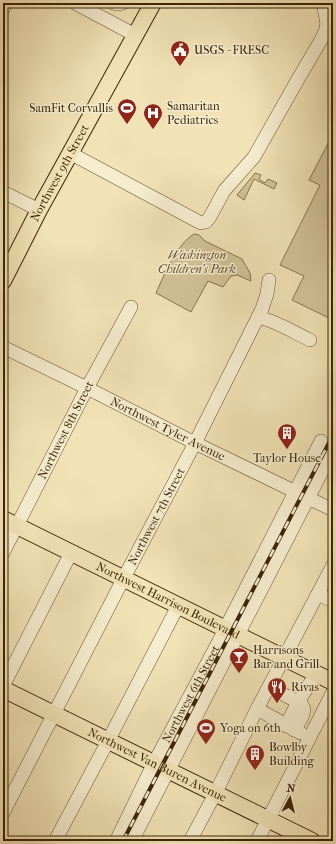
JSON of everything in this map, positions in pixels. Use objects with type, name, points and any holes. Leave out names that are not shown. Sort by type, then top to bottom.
[{"type":"main road","name":"Northwest 9th Street","points":[[3,281],[39,210],[153,3]]},
{"type":"main road","name":"Northwest Harrison Boulevard","points":[[10,522],[333,682]]},
{"type":"main road","name":"Northwest Van Buren Avenue","points":[[3,688],[312,841]]},
{"type":"street","points":[[3,9],[6,3]]},
{"type":"street","points":[[75,3],[135,35]]},
{"type":"street","points":[[113,3],[123,3]]},
{"type":"street","points":[[70,153],[201,223],[206,222],[224,191],[254,156],[321,40],[327,24],[323,3]]},
{"type":"street","points":[[3,192],[39,210]]},
{"type":"street","name":"Northwest 7th Street","points":[[3,813],[196,442],[258,318],[270,280]]},
{"type":"street","name":"Northwest 8th Street","points":[[3,553],[10,522],[88,388],[130,308]]},
{"type":"street","points":[[258,318],[268,319],[310,340]]},
{"type":"street","name":"Northwest Tyler Avenue","points":[[3,347],[333,510]]},
{"type":"street","name":"Northwest 6th Street","points":[[132,841],[168,770],[296,491],[321,441]]},
{"type":"street","name":"Northwest 6th Street","points":[[116,841],[154,763],[308,498],[333,450]]},
{"type":"street","points":[[3,688],[71,553]]},
{"type":"street","points":[[190,841],[216,794],[257,709],[333,564]]},
{"type":"street","points":[[318,594],[333,601]]},
{"type":"street","points":[[55,841],[178,606]]},
{"type":"street","points":[[295,702],[316,674]]},
{"type":"street","points":[[269,687],[303,705],[304,712],[289,727]]},
{"type":"street","points":[[257,841],[333,692]]},
{"type":"street","points":[[257,709],[310,738]]},
{"type":"green space","points":[[333,134],[333,320],[292,300],[304,276],[280,265],[320,185],[309,180]]},
{"type":"green space","points":[[255,173],[261,175],[259,179],[265,183],[268,179],[277,183],[274,189],[254,179],[244,200],[237,195]]},
{"type":"green space","name":"Washington Children's Park","points":[[194,234],[199,235],[205,241],[242,259],[250,273],[251,281],[237,275],[231,276],[223,287],[208,281],[191,312],[156,293],[177,252]]},
{"type":"railway","points":[[123,841],[333,435]]},
{"type":"place","name":"USGS - FRESC","points":[[180,67]]},
{"type":"place","name":"SamFit Corvallis","points":[[127,125]]},
{"type":"place","name":"Samaritan Pediatrics","points":[[153,130]]},
{"type":"place","name":"Taylor House","points":[[287,450]]},
{"type":"place","name":"Harrisons Bar and Grill","points":[[239,674]]},
{"type":"place","name":"Rivas","points":[[277,704]]},
{"type":"place","name":"Yoga on 6th","points":[[206,745]]},
{"type":"place","name":"Bowlby Building","points":[[255,771]]}]
